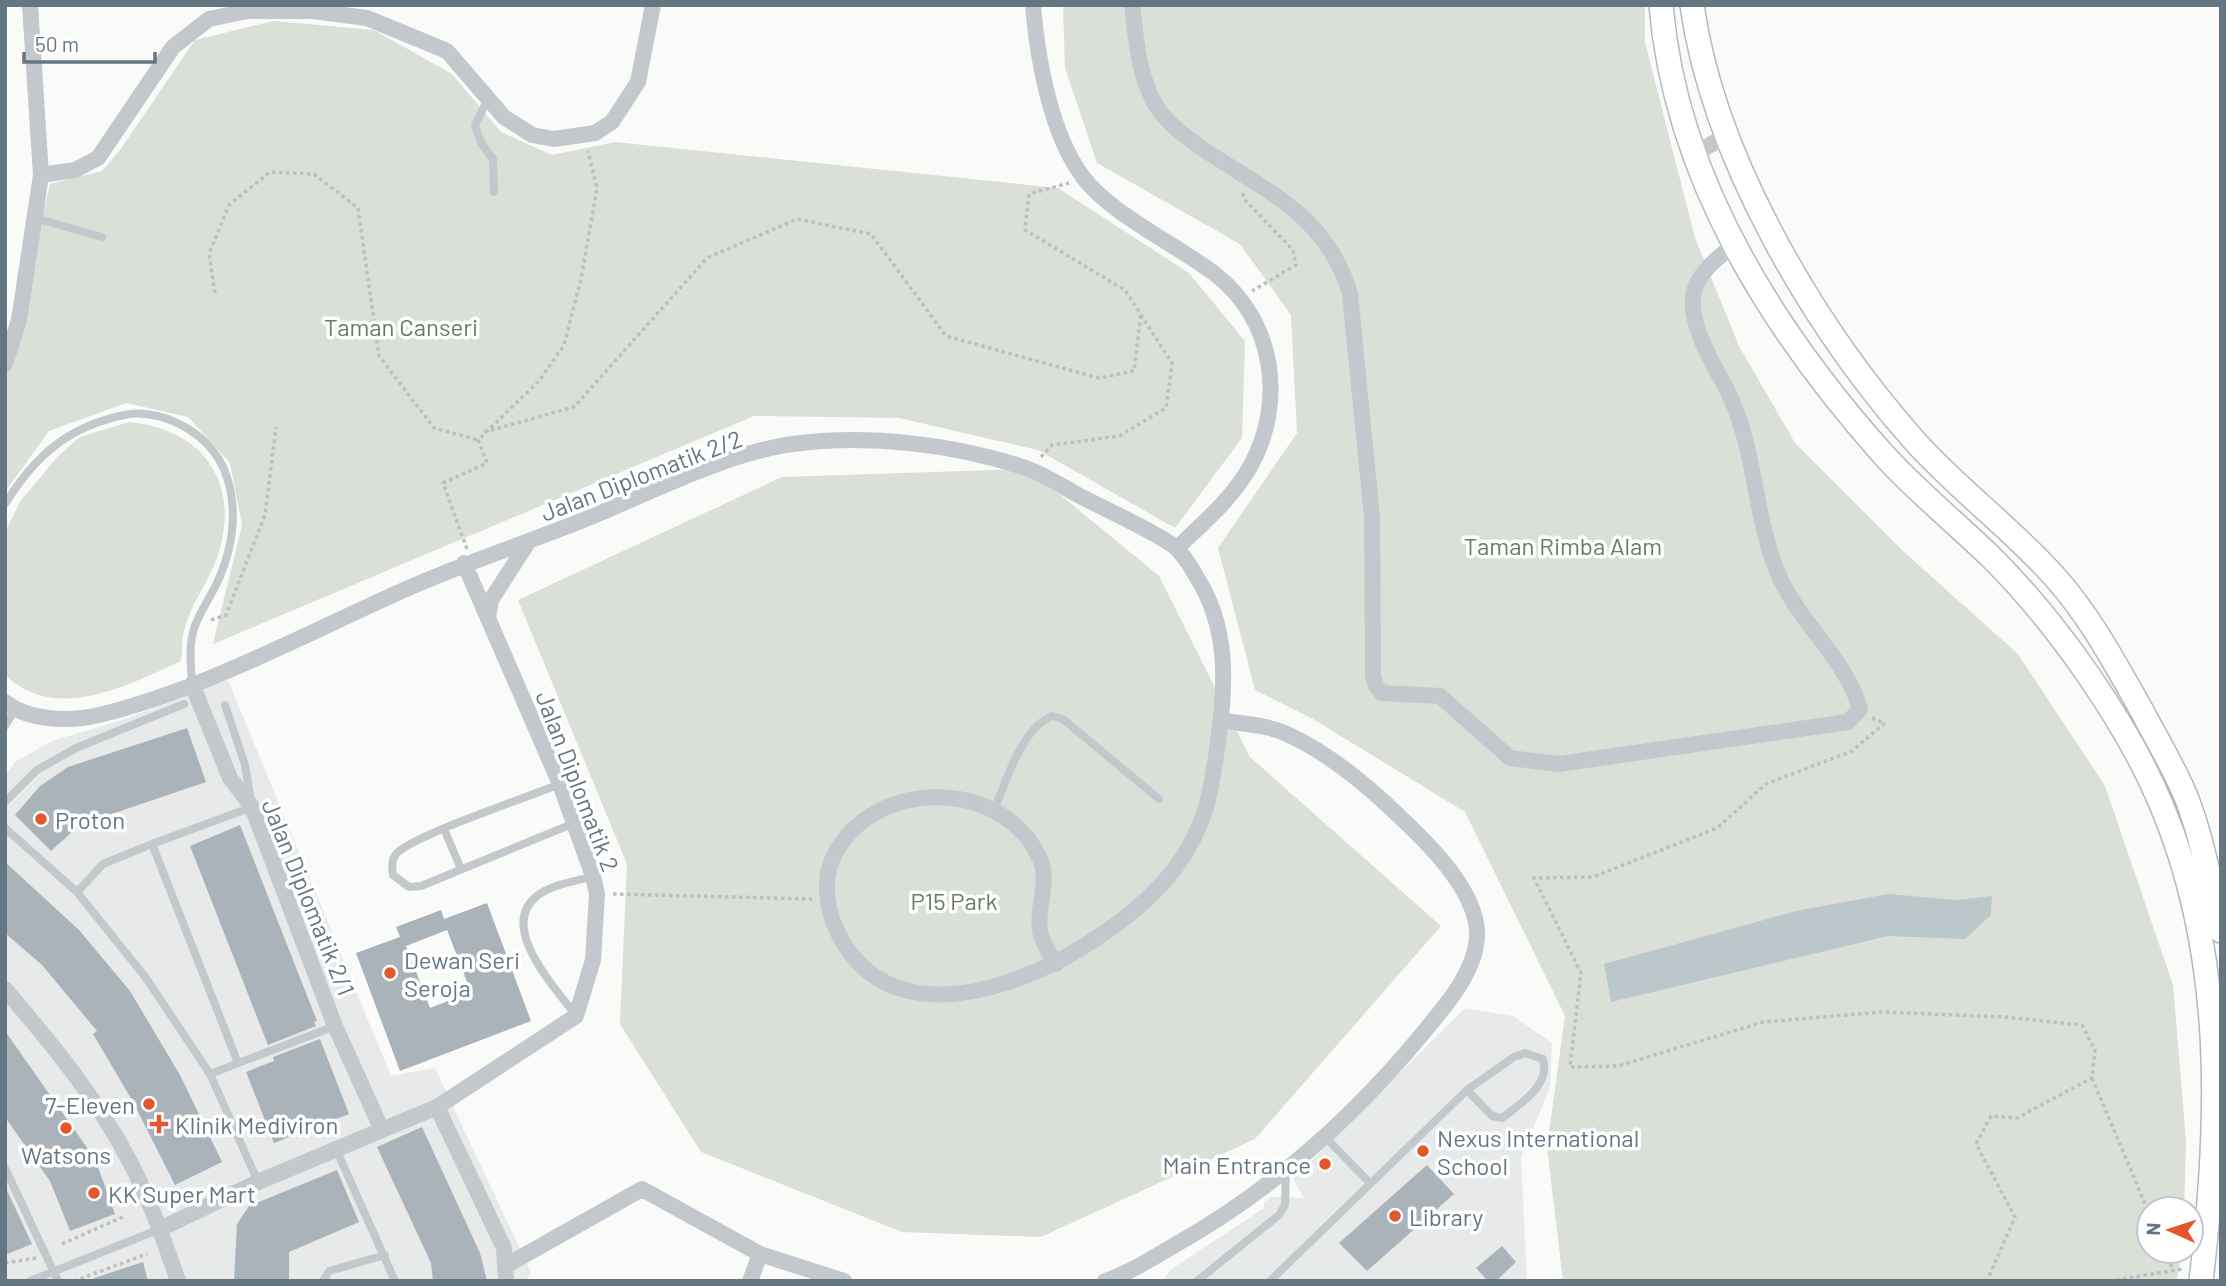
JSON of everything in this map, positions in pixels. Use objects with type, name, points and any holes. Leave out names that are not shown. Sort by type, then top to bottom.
[{"type":"street","points":[[5,364],[41,175],[30,5]]},
{"type":"street","points":[[41,175],[75,170],[98,158],[173,47],[209,19],[247,11],[313,11],[367,18],[447,51],[504,117],[532,135],[554,139],[583,135],[612,122],[638,82],[653,5]]},
{"type":"street","points":[[1033,5],[1055,118],[1066,153],[1084,179],[1103,199],[1216,275],[1240,298],[1254,319],[1269,358],[1272,388],[1270,412],[1250,467],[1221,505],[1177,548],[1214,608],[1225,669],[1221,720],[1209,807],[1177,866],[1132,915],[1056,964],[996,988],[937,993],[898,986],[870,972],[854,958],[840,937],[829,900],[828,868],[839,846],[872,814],[893,804],[926,797],[970,802],[994,810],[1022,834],[1045,867],[1039,928],[1056,964]]},
{"type":"street","points":[[1132,5],[1139,60],[1156,105],[1184,136],[1310,221],[1332,250],[1344,273],[1350,294],[1373,517],[1373,676],[1376,686],[1382,693],[1440,696],[1510,758],[1559,764],[1848,722],[1860,709],[1853,685],[1808,627],[1776,569],[1747,446],[1728,392],[1704,352],[1694,292],[1707,267],[1735,244]]},
{"type":"street","points":[[1661,5],[1665,47],[1693,155],[1716,208],[1772,310],[1882,453],[1993,560],[2056,630],[2098,689],[2163,809],[2204,945],[2212,1028],[2216,1183],[2202,1274]]},
{"type":"street","points":[[1692,5],[1698,48],[1727,135],[1757,208],[1848,356],[1912,438],[2053,575],[2110,653],[2186,798],[2203,852],[2221,931]]},
{"type":"street","points":[[1693,155],[1727,135]]},
{"type":"street","name":"Jalan Diplomatik 2/2","points":[[10,706],[51,719],[94,716],[192,684],[467,562],[527,544],[702,470],[789,444],[845,441],[948,448],[1029,469],[1177,548]]},
{"type":"street","points":[[488,620],[491,600],[527,544]]},
{"type":"street","name":"Jalan Diplomatik 2","points":[[467,562],[488,620],[560,784],[572,824],[593,876],[597,894],[593,960],[576,1016]]},
{"type":"street","name":"Jalan Diplomatik 2/1","points":[[192,684],[230,778],[252,807],[335,1026],[381,1128]]},
{"type":"street","points":[[1105,1281],[1121,1278],[1213,1223],[1286,1170],[1325,1137],[1382,1082],[1446,1004],[1470,965],[1477,939],[1476,919],[1468,896],[1453,875],[1404,820],[1354,776],[1287,734],[1221,720]]},
{"type":"street","points":[[2163,809],[2186,798]]},
{"type":"street","points":[[5,989],[82,1084],[130,1161],[160,1229],[177,1281]]},
{"type":"street","points":[[160,1229],[258,1182],[381,1128],[437,1107],[576,1016]]},
{"type":"street","points":[[437,1107],[504,1248],[506,1273],[642,1189],[760,1254],[844,1281]]},
{"type":"street","points":[[750,1281],[760,1254]]},
{"type":"lane","points":[[488,99],[475,125],[481,143],[493,159],[494,192]]},
{"type":"lane","points":[[34,218],[102,237]]},
{"type":"lane","points":[[5,504],[44,452],[87,426],[133,413],[158,416],[188,429],[213,453],[226,475],[233,498],[234,524],[230,551],[195,625],[191,643],[192,684]]},
{"type":"lane","points":[[5,802],[37,770],[76,748],[184,704]]},
{"type":"lane","points":[[77,892],[103,864],[252,807],[246,765],[225,705]]},
{"type":"lane","points":[[5,726],[10,706]]},
{"type":"lane","points":[[994,810],[1024,744],[1040,721],[1052,716],[1063,719],[1159,799]]},
{"type":"lane","points":[[560,784],[444,829],[396,854],[392,864],[393,875],[409,887],[421,886],[572,824]]},
{"type":"lane","points":[[5,828],[77,892],[146,978],[210,1074],[258,1182]]},
{"type":"lane","points":[[444,829],[461,869]]},
{"type":"lane","points":[[152,844],[238,1063]]},
{"type":"lane","points":[[576,1016],[531,952],[522,922],[525,910],[539,894],[593,876]]},
{"type":"lane","points":[[210,1074],[335,1026]]},
{"type":"lane","points":[[1270,1281],[1466,1090],[1514,1057],[1525,1053],[1544,1059],[1545,1076],[1539,1086],[1502,1118],[1492,1116],[1466,1090]]},
{"type":"lane","points":[[1325,1137],[1369,1182]]},
{"type":"lane","points":[[336,1148],[395,1281]]},
{"type":"lane","points":[[5,1168],[58,1281]]},
{"type":"lane","points":[[1197,1281],[1279,1214],[1285,1205],[1286,1170]]},
{"type":"lane","points":[[30,1281],[160,1229]]},
{"type":"lane","points":[[323,1281],[329,1271],[385,1255]]},
{"type":"path","points":[[478,440],[539,381],[564,345],[571,326],[597,188],[583,135]]},
{"type":"path","points":[[215,293],[209,254],[229,205],[270,172],[314,174],[358,208],[379,356],[434,428],[478,440]]},
{"type":"path","points":[[1240,298],[1296,265],[1293,250],[1244,200],[1241,174]]},
{"type":"path","points":[[1029,469],[1052,445],[1119,436],[1166,408],[1172,363],[1125,290],[1025,230],[1029,194],[1084,179]]},
{"type":"path","points":[[484,432],[574,407],[707,258],[797,219],[871,234],[946,336],[1086,375],[1099,378],[1135,371],[1141,314]]},
{"type":"path","points":[[195,625],[226,615],[265,515],[276,427]]},
{"type":"path","points":[[467,562],[443,483],[487,463],[478,440]]},
{"type":"path","points":[[1858,712],[1885,723],[1852,751],[1766,784],[1717,828],[1593,877],[1534,878],[1581,973],[1570,1067],[1618,1066],[1763,1022],[1882,1012],[2005,1017],[2082,1026],[2095,1049],[2092,1078],[2141,1195]]},
{"type":"path","points":[[597,894],[829,900]]},
{"type":"path","points":[[1987,1281],[2015,1217],[1976,1144],[1990,1116],[2017,1118],[2092,1078]]},
{"type":"path","points":[[62,1244],[125,1216]]},
{"type":"path","points":[[5,1263],[33,1259],[44,1254]]},
{"type":"path","points":[[74,1281],[147,1254]]},
{"type":"path","points":[[2172,1265],[2174,1270]]},
{"type":"path","points":[[2109,1281],[2174,1270],[2202,1274]]},
{"type":"shaded area","points":[[228,680],[391,1076],[435,1068],[531,1272],[527,1281],[5,1281],[5,775],[15,762],[52,741],[125,719]]},
{"type":"shaded area","points":[[1888,894],[1957,900],[1992,896],[1991,915],[1965,939],[1888,936],[1611,1002],[1604,964],[1796,911]]},
{"type":"shaded area","name":"Nexus International School","points":[[1465,1008],[1513,1016],[1552,1043],[1550,1087],[1521,1158],[1527,1281],[1163,1281],[1170,1270],[1264,1208],[1264,1202],[1272,1197],[1304,1198],[1293,1179]]},
{"type":"green space","name":"Taman Rimba Alam","points":[[1063,5],[1645,5],[1645,42],[1695,238],[1739,346],[1795,443],[1904,552],[2018,654],[2105,786],[2173,985],[2186,1142],[2184,1195],[2135,1195],[2135,1265],[2180,1265],[2177,1281],[1563,1281],[1547,1147],[1565,1016],[1465,812],[1313,719],[1255,690],[1218,548],[1297,433],[1291,315],[1240,244],[1097,163],[1065,68]]},
{"type":"green space","name":"Taman Canseri","points":[[273,21],[374,30],[452,74],[501,132],[552,155],[615,142],[1058,188],[1189,273],[1245,341],[1242,438],[1175,528],[1038,450],[899,418],[754,416],[213,644],[242,525],[230,463],[188,417],[126,403],[49,431],[5,492],[5,367],[50,184],[102,171],[120,150],[195,40]]},
{"type":"green space","points":[[129,422],[156,427],[178,436],[197,449],[211,465],[220,485],[224,507],[224,531],[217,558],[187,621],[180,662],[115,689],[69,698],[47,697],[25,689],[5,675],[5,532],[20,502],[57,457],[80,437]]},
{"type":"green space","name":"P15 Park","points":[[1029,469],[1159,576],[1250,757],[1441,926],[1255,1139],[1041,1237],[902,1232],[701,1152],[620,1024],[627,864],[518,600],[782,477]]},
{"type":"building","points":[[187,728],[206,782],[94,820],[73,831],[51,851],[15,815],[40,786],[68,767]]},
{"type":"building","points":[[240,825],[317,1021],[314,1022],[316,1026],[268,1045],[190,846]]},
{"type":"building","points":[[5,862],[79,930],[130,991],[180,1075],[222,1162],[175,1185],[132,1100],[93,1034],[97,1031],[42,965],[5,933]]},
{"type":"building","name":"Dewan Seri Seroja","points":[[487,903],[531,1021],[400,1071],[356,953],[400,937],[396,927],[441,910],[444,919]],"holes":[[[447,930],[471,992],[430,1008],[406,946]]]},
{"type":"building","points":[[5,1031],[95,1159],[115,1214],[70,1231],[50,1181],[5,1117]]},
{"type":"building","points":[[320,1039],[349,1114],[274,1143],[246,1072],[274,1061],[273,1057]]},
{"type":"building","points":[[422,1127],[480,1253],[487,1281],[433,1281],[431,1263],[377,1147]]},
{"type":"building","name":"Library","points":[[1427,1165],[1454,1194],[1367,1271],[1339,1243]]},
{"type":"building","points":[[337,1170],[359,1222],[289,1252],[289,1281],[234,1281],[237,1224],[249,1206]]},
{"type":"building","points":[[5,1186],[32,1244],[5,1255]]},
{"type":"building","points":[[1502,1246],[1516,1262],[1496,1281],[1488,1281],[1476,1268]]},
{"type":"building","points":[[143,1262],[148,1281],[95,1281],[94,1278]]},
{"type":"place","name":"Proton","points":[[41,819]]},
{"type":"place","name":"Dewan Seri Seroja","points":[[390,973]]},
{"type":"place","name":"7-Eleven","points":[[149,1104]]},
{"type":"place","name":"Klinik Mediviron","points":[[159,1124]]},
{"type":"place","name":"Watsons","points":[[66,1128]]},
{"type":"place","name":"Nexus International School","points":[[1423,1151]]},
{"type":"place","name":"Main Entrance","points":[[1325,1164]]},
{"type":"place","name":"KK Super Mart","points":[[94,1193]]},
{"type":"place","name":"Library","points":[[1395,1216]]}]
